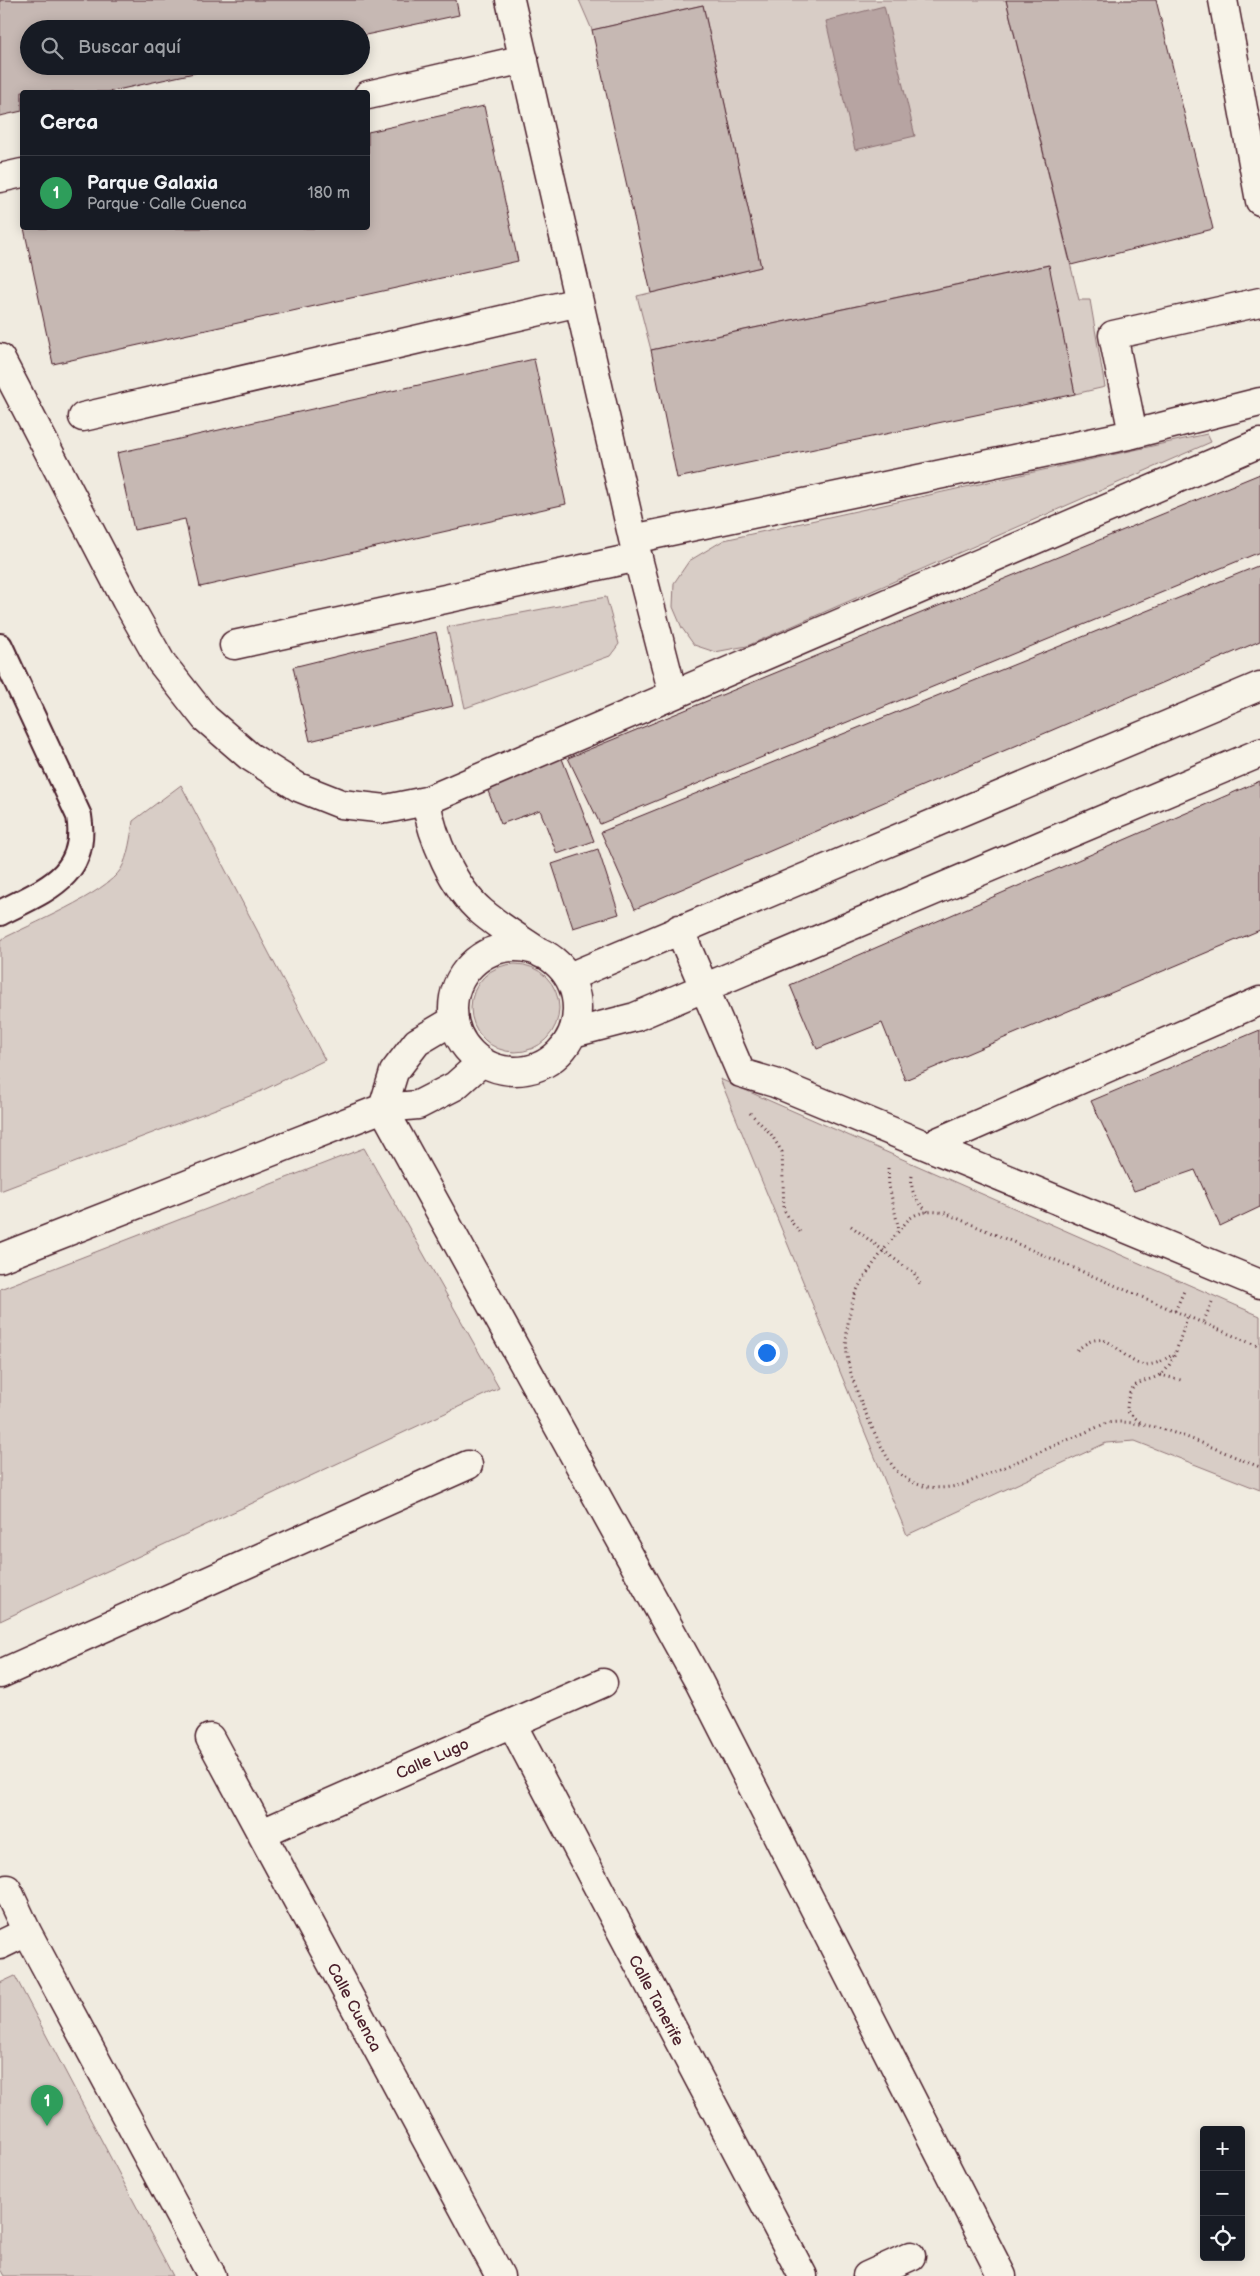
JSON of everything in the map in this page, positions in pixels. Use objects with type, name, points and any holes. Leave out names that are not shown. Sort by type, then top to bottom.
[{"type":"street","points":[[510,0],[635,548],[673,694]]},
{"type":"street","points":[[1224,0],[1260,201]]},
{"type":"street","points":[[370,94],[524,59]]},
{"type":"street","points":[[0,178],[20,173]]},
{"type":"street","points":[[83,417],[579,302]]},
{"type":"street","points":[[1133,434],[1113,336],[1260,302]]},
{"type":"street","points":[[0,358],[126,600],[161,662],[205,718],[248,756],[298,787],[341,804],[386,809],[426,801],[1260,443]]},
{"type":"street","points":[[234,644],[635,548],[1133,434],[1260,402]]},
{"type":"street","points":[[569,977],[679,929],[1260,686]]},
{"type":"street","points":[[573,1033],[635,1017],[1260,753]]},
{"type":"street","points":[[426,801],[429,820],[443,856],[462,890],[481,911],[542,954]]},
{"type":"street","points":[[679,929],[741,1073],[775,1083],[1259,1283]]},
{"type":"street","points":[[505,948],[530,948],[552,959],[569,977],[576,995],[578,1014],[573,1033],[561,1052],[544,1064],[524,1071],[502,1070],[482,1062],[469,1051],[459,1037],[454,1020],[454,995],[465,973],[483,956],[505,948]]},
{"type":"street","points":[[928,1146],[1260,1001]]},
{"type":"street","points":[[454,1020],[417,1042],[394,1072],[383,1108],[699,1682],[1002,2276]]},
{"type":"street","points":[[0,1258],[383,1108],[418,1105],[455,1086],[482,1062]]},
{"type":"street","points":[[0,1674],[468,1465]]},
{"type":"street","name":"Calle Lugo","points":[[262,1833],[603,1683]]},
{"type":"street","name":"Calle Tanerife","points":[[512,1724],[803,2276]]},
{"type":"street","name":"Calle Cuenca","points":[[210,1738],[500,2276]]},
{"type":"street","points":[[6,1889],[27,1932],[212,2276]]},
{"type":"street","points":[[0,1945],[27,1932]]},
{"type":"street","points":[[867,2276],[912,2256]]},
{"type":"lane","points":[[0,646],[79,816],[82,831],[80,849],[73,865],[62,878],[44,890],[0,913]]},
{"type":"path","points":[[898,1134],[887,1160],[889,1186],[899,1231]]},
{"type":"path","points":[[1260,1347],[946,1213],[933,1211],[915,1214],[899,1231],[857,1288],[848,1326],[846,1352],[852,1376],[886,1456],[896,1471],[909,1480],[926,1487],[943,1489],[965,1484],[1107,1423],[1123,1421],[1141,1423],[1161,1429],[1260,1467]]},
{"type":"path","points":[[851,1226],[885,1251],[904,1268],[912,1271],[920,1284]]},
{"type":"path","points":[[1203,1323],[1226,1270]]},
{"type":"path","points":[[1141,1423],[1127,1411],[1129,1394],[1143,1380],[1160,1375],[1167,1368],[1188,1316]]},
{"type":"path","points":[[1077,1350],[1091,1341],[1101,1340],[1118,1349],[1134,1362],[1149,1366],[1166,1359],[1175,1352]]},
{"type":"path","points":[[1160,1375],[1181,1380]]},
{"type":"shaded area","points":[[579,0],[1006,0],[1079,300],[1090,300],[1105,387],[1075,394],[1048,265],[651,350],[637,296],[761,267],[703,5],[592,30]]},
{"type":"shaded area","points":[[884,6],[915,136],[855,150],[826,21]]},
{"type":"shaded area","points":[[1207,434],[1211,442],[747,646],[715,652],[694,645],[682,628],[673,607],[674,583],[689,561],[724,540]]},
{"type":"shaded area","points":[[606,597],[619,644],[610,656],[465,708],[447,627]]},
{"type":"shaded area","points":[[181,785],[325,1060],[255,1094],[0,1191],[0,940],[47,918],[99,889],[112,879],[121,869],[126,858],[133,821]]},
{"type":"shaded area","points":[[506,964],[524,964],[540,971],[552,983],[559,999],[559,1017],[552,1033],[540,1045],[524,1052],[506,1052],[490,1045],[478,1033],[471,1017],[471,999],[478,983],[490,971]]},
{"type":"shaded area","points":[[720,1079],[1260,1316],[1260,1490],[1135,1441],[1106,1443],[907,1535]]},
{"type":"shaded area","points":[[364,1148],[499,1388],[0,1621],[0,1289]]},
{"type":"shaded area","points":[[15,1976],[173,2276],[4,2276],[0,2269],[0,1983]]},
{"type":"building","points":[[0,0],[456,0],[459,15],[370,34],[370,20],[20,20],[20,75],[185,75],[117,90],[20,90],[20,111],[0,116]]},
{"type":"building","points":[[1006,0],[1156,0],[1213,229],[1071,265]]},
{"type":"building","points":[[703,5],[761,267],[651,293],[592,30]]},
{"type":"building","points":[[484,106],[518,261],[53,364],[24,230],[370,230],[370,132]]},
{"type":"building","points":[[1049,265],[1075,394],[677,478],[651,350]]},
{"type":"building","points":[[534,359],[566,504],[200,587],[185,519],[134,530],[117,453]]},
{"type":"building","points":[[1260,474],[1260,552],[600,824],[568,758]]},
{"type":"building","points":[[1260,565],[1260,641],[635,909],[601,832]]},
{"type":"building","points":[[436,632],[453,706],[310,741],[293,667]]},
{"type":"building","points":[[561,756],[594,841],[557,854],[540,810],[501,824],[486,786]]},
{"type":"building","points":[[1260,781],[1260,930],[905,1080],[882,1023],[817,1049],[790,985]]},
{"type":"building","points":[[598,849],[619,914],[573,928],[552,864]]},
{"type":"building","points":[[1260,1030],[1260,1207],[1220,1226],[1195,1170],[1134,1191],[1091,1101]]},
{"type":"place","name":"Parque Galaxia","points":[[47,2126]]}]
